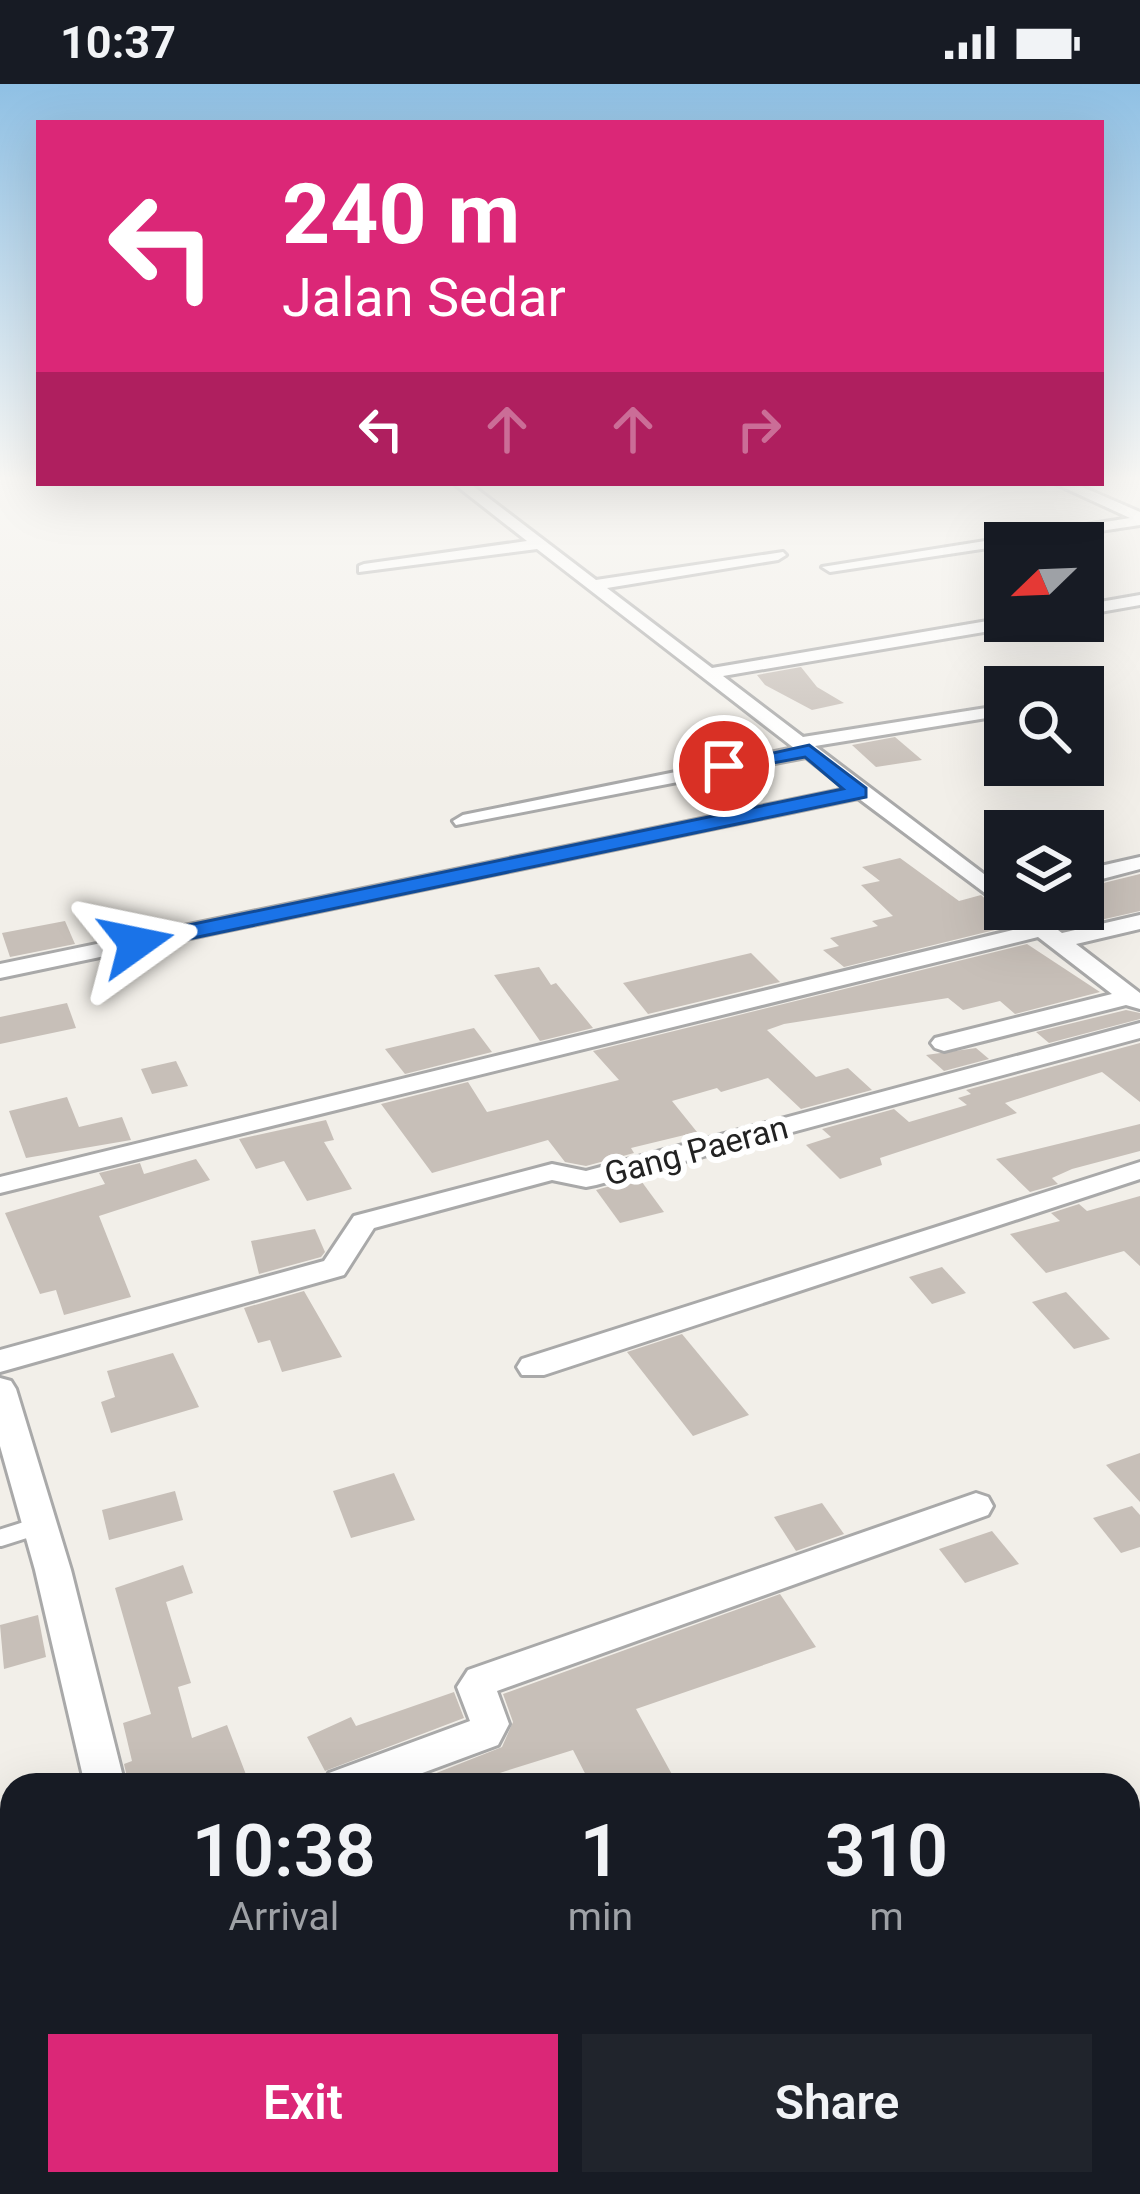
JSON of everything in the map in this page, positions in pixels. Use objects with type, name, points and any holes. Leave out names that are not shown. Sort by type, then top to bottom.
[{"type":"street","points":[[588,579],[984,884]]},
{"type":"street","points":[[595,585],[629,579]]},
{"type":"street","points":[[1104,607],[1140,601]]},
{"type":"street","points":[[712,674],[984,627]]},
{"type":"street","points":[[464,821],[805,747],[984,714]]},
{"type":"street","points":[[0,971],[859,792]]},
{"type":"street","points":[[1104,872],[1140,863]]},
{"type":"street","points":[[0,1185],[1050,935],[1140,922]]},
{"type":"street","points":[[1044,930],[1135,1000]]},
{"type":"street","points":[[944,1043],[1135,1000]]},
{"type":"street","name":"Gang Paeran","points":[[0,1360],[334,1268],[345,1258],[355,1229],[364,1222],[552,1172],[586,1179],[1140,1030]]},
{"type":"street","points":[[533,1367],[1140,1170]]},
{"type":"street","points":[[0,1389],[11,1463],[41,1526],[102,1773]]},
{"type":"street","points":[[376,1773],[484,1733],[490,1724],[476,1687],[481,1681],[976,1506]]},
{"type":"lane","points":[[0,1538],[41,1526]]},
{"type":"building","points":[[801,667],[817,687],[844,703],[812,710],[765,685],[757,675]]},
{"type":"building","points":[[895,737],[922,760],[876,767],[852,745]]},
{"type":"building","points":[[900,858],[959,901],[981,895],[984,930],[995,930],[844,967],[823,950],[839,946],[830,938],[878,926],[872,921],[893,916],[861,885],[880,881],[862,867]]},
{"type":"building","points":[[1140,874],[1140,911],[1104,919],[1104,883]]},
{"type":"building","points":[[65,921],[75,944],[10,957],[2,933]]},
{"type":"building","points":[[1027,944],[1100,992],[1015,1014],[1000,1001],[963,1010],[948,998],[784,1024],[767,1030],[816,1077],[848,1068],[872,1090],[801,1109],[768,1078],[721,1092],[717,1088],[672,1101],[697,1132],[631,1148],[634,1153],[586,1166],[565,1162],[548,1140],[432,1173],[381,1104],[468,1082],[487,1112],[619,1080],[593,1051]]},
{"type":"building","points":[[751,953],[780,982],[648,1014],[623,983]]},
{"type":"building","points":[[539,967],[593,1028],[540,1041],[494,975]]},
{"type":"building","points":[[67,1003],[76,1028],[0,1044],[0,1017]]},
{"type":"building","points":[[1126,1010],[1140,1013],[1140,1019],[1049,1043],[1036,1032]]},
{"type":"building","points":[[474,1028],[492,1052],[405,1074],[385,1049]]},
{"type":"building","points":[[1140,1043],[1140,1102],[1102,1072],[1005,1103],[1017,1113],[880,1158],[882,1165],[840,1179],[806,1145],[831,1137],[822,1129],[894,1109],[909,1122],[967,1105],[958,1098],[971,1094],[966,1090]]},
{"type":"building","points":[[976,1048],[989,1059],[944,1071],[926,1055]]},
{"type":"building","points":[[176,1061],[188,1086],[152,1094],[141,1069]]},
{"type":"building","points":[[67,1097],[79,1127],[122,1117],[131,1140],[26,1158],[9,1111]]},
{"type":"building","points":[[326,1120],[334,1140],[324,1142],[352,1189],[307,1201],[284,1161],[256,1169],[239,1139]]},
{"type":"building","points":[[1140,1124],[1140,1151],[1072,1169],[1052,1178],[1058,1184],[1030,1192],[996,1159]]},
{"type":"building","points":[[196,1159],[210,1180],[99,1216],[131,1297],[64,1315],[56,1290],[40,1294],[5,1213],[105,1184],[99,1173],[140,1163],[144,1174]]},
{"type":"building","points":[[639,1178],[664,1212],[620,1223],[596,1190]]},
{"type":"building","points":[[1140,1196],[1140,1266],[1124,1251],[1046,1273],[1010,1234],[1060,1221],[1051,1213],[1079,1204],[1087,1211]]},
{"type":"building","points":[[315,1229],[325,1252],[321,1257],[259,1274],[251,1241]]},
{"type":"building","points":[[942,1267],[966,1293],[932,1304],[909,1277]]},
{"type":"building","points":[[304,1291],[342,1357],[282,1372],[270,1340],[258,1343],[244,1308]]},
{"type":"building","points":[[1066,1292],[1110,1339],[1074,1349],[1032,1302]]},
{"type":"building","points":[[682,1334],[749,1415],[693,1436],[627,1352]]},
{"type":"building","points":[[173,1353],[199,1407],[111,1433],[101,1402],[115,1397],[107,1371]]},
{"type":"building","points":[[1140,1453],[1140,1502],[1106,1465]]},
{"type":"building","points":[[394,1473],[415,1520],[351,1538],[333,1491]]},
{"type":"building","points":[[175,1491],[183,1520],[109,1540],[102,1510]]},
{"type":"building","points":[[822,1503],[844,1534],[796,1551],[774,1517]]},
{"type":"building","points":[[1132,1506],[1140,1515],[1140,1547],[1121,1553],[1093,1518]]},
{"type":"building","points":[[992,1531],[1019,1564],[965,1583],[939,1549]]},
{"type":"building","points":[[183,1565],[193,1593],[166,1602],[191,1683],[178,1687],[192,1738],[227,1725],[245,1773],[126,1773],[124,1764],[132,1761],[123,1723],[151,1714],[115,1588]]},
{"type":"building","points":[[780,1594],[816,1647],[636,1709],[671,1773],[585,1773],[573,1750],[500,1773],[436,1773],[502,1747],[513,1722],[503,1694]]},
{"type":"building","points":[[38,1615],[46,1657],[4,1669],[0,1625]]},
{"type":"building","points":[[454,1692],[464,1718],[325,1771],[307,1737],[351,1717],[356,1726]]},
{"type":"route","points":[[136,943],[859,792],[809,751],[724,766]]}]
